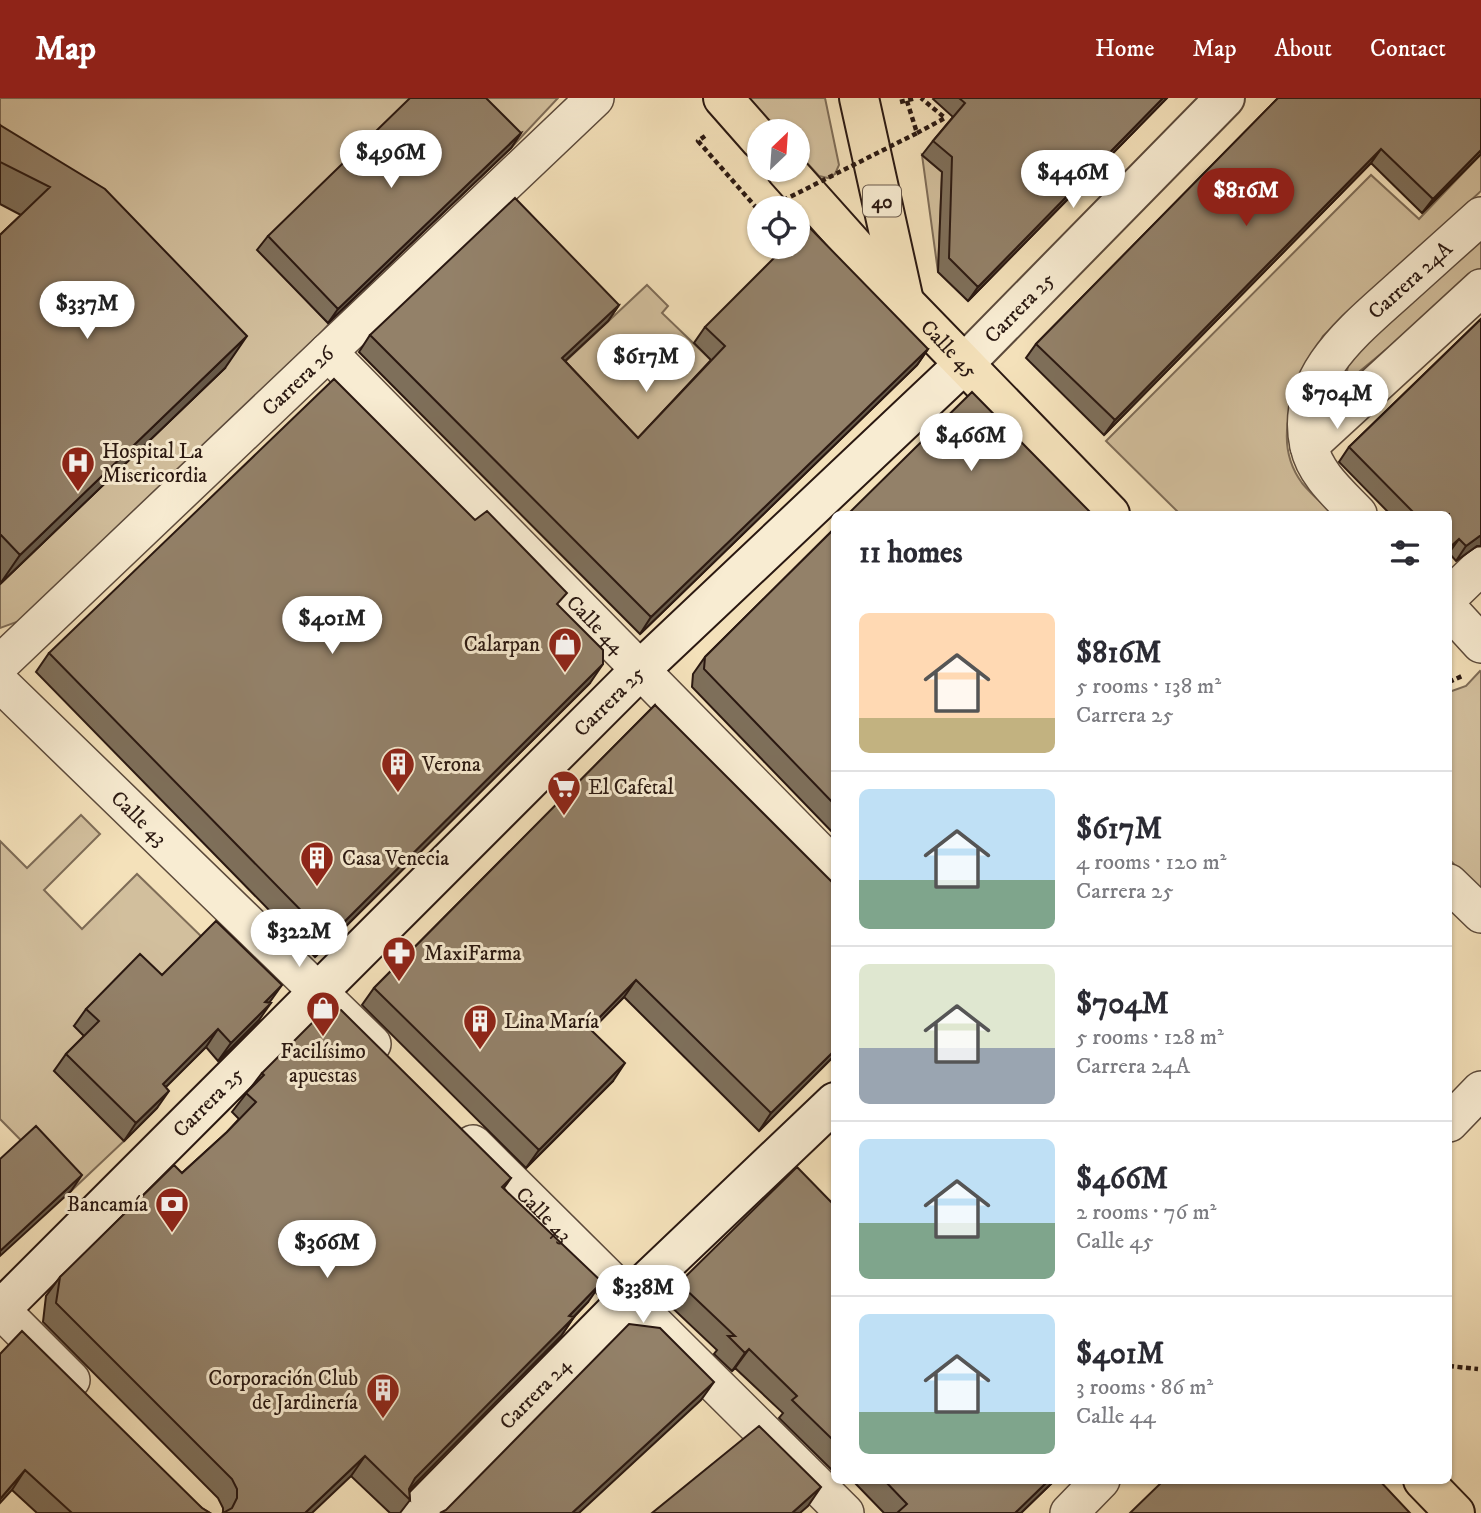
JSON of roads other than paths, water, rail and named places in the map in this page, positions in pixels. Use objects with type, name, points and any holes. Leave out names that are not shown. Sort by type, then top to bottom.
[{"type":"highway","points":[[723,98],[747,125]]},
{"type":"highway","name":"Calle 45","points":[[859,98],[905,303]]},
{"type":"highway","name":"Calle 45","points":[[797,182],[905,303],[1107,511]]},
{"type":"highway","points":[[1427,1484],[1455,1513]]},
{"type":"main road","name":"Carrera 25","points":[[0,1310],[640,669],[964,364],[1225,98]]},
{"type":"main road","name":"Carrera 24","points":[[417,1513],[628,1298],[831,1106]]},
{"type":"street","name":"Carrera 26","points":[[0,664],[595,98]]},
{"type":"street","name":"Carrera 24A","points":[[1309,446],[1308,407],[1318,378],[1340,344],[1481,216]]},
{"type":"street","points":[[1356,511],[1324,478],[1309,446],[1481,288]]},
{"type":"street","name":"Calle 44","points":[[328,352],[831,863]]},
{"type":"street","points":[[1452,594],[1481,566]]},
{"type":"street","points":[[1452,612],[1481,645]]},
{"type":"street","name":"Calle 43","points":[[0,683],[397,1068]]},
{"type":"street","points":[[1452,886],[1481,914]]},
{"type":"street","points":[[1452,1120],[1481,1090]]},
{"type":"street","name":"Calle 43","points":[[445,1116],[845,1513]]},
{"type":"street","points":[[0,1310],[97,1406]]},
{"type":"street","points":[[1069,1513],[1097,1484]]},
{"type":"place","name":"Hospital La Misericordia","points":[[78,493]]},
{"type":"place","name":"Calarpan","points":[[565,674]]},
{"type":"place","name":"Verona","points":[[398,794]]},
{"type":"place","name":"El Cafetal","points":[[564,817]]},
{"type":"place","name":"Casa Venecia","points":[[317,888]]},
{"type":"place","name":"MaxiFarma","points":[[399,983]]},
{"type":"place","name":"Facilísimo apuestas","points":[[323,1038]]},
{"type":"place","name":"Lina María","points":[[480,1051]]},
{"type":"place","name":"Bancamía","points":[[172,1234]]},
{"type":"place","name":"Corporación Club de Jardinería","points":[[383,1420]]}]
